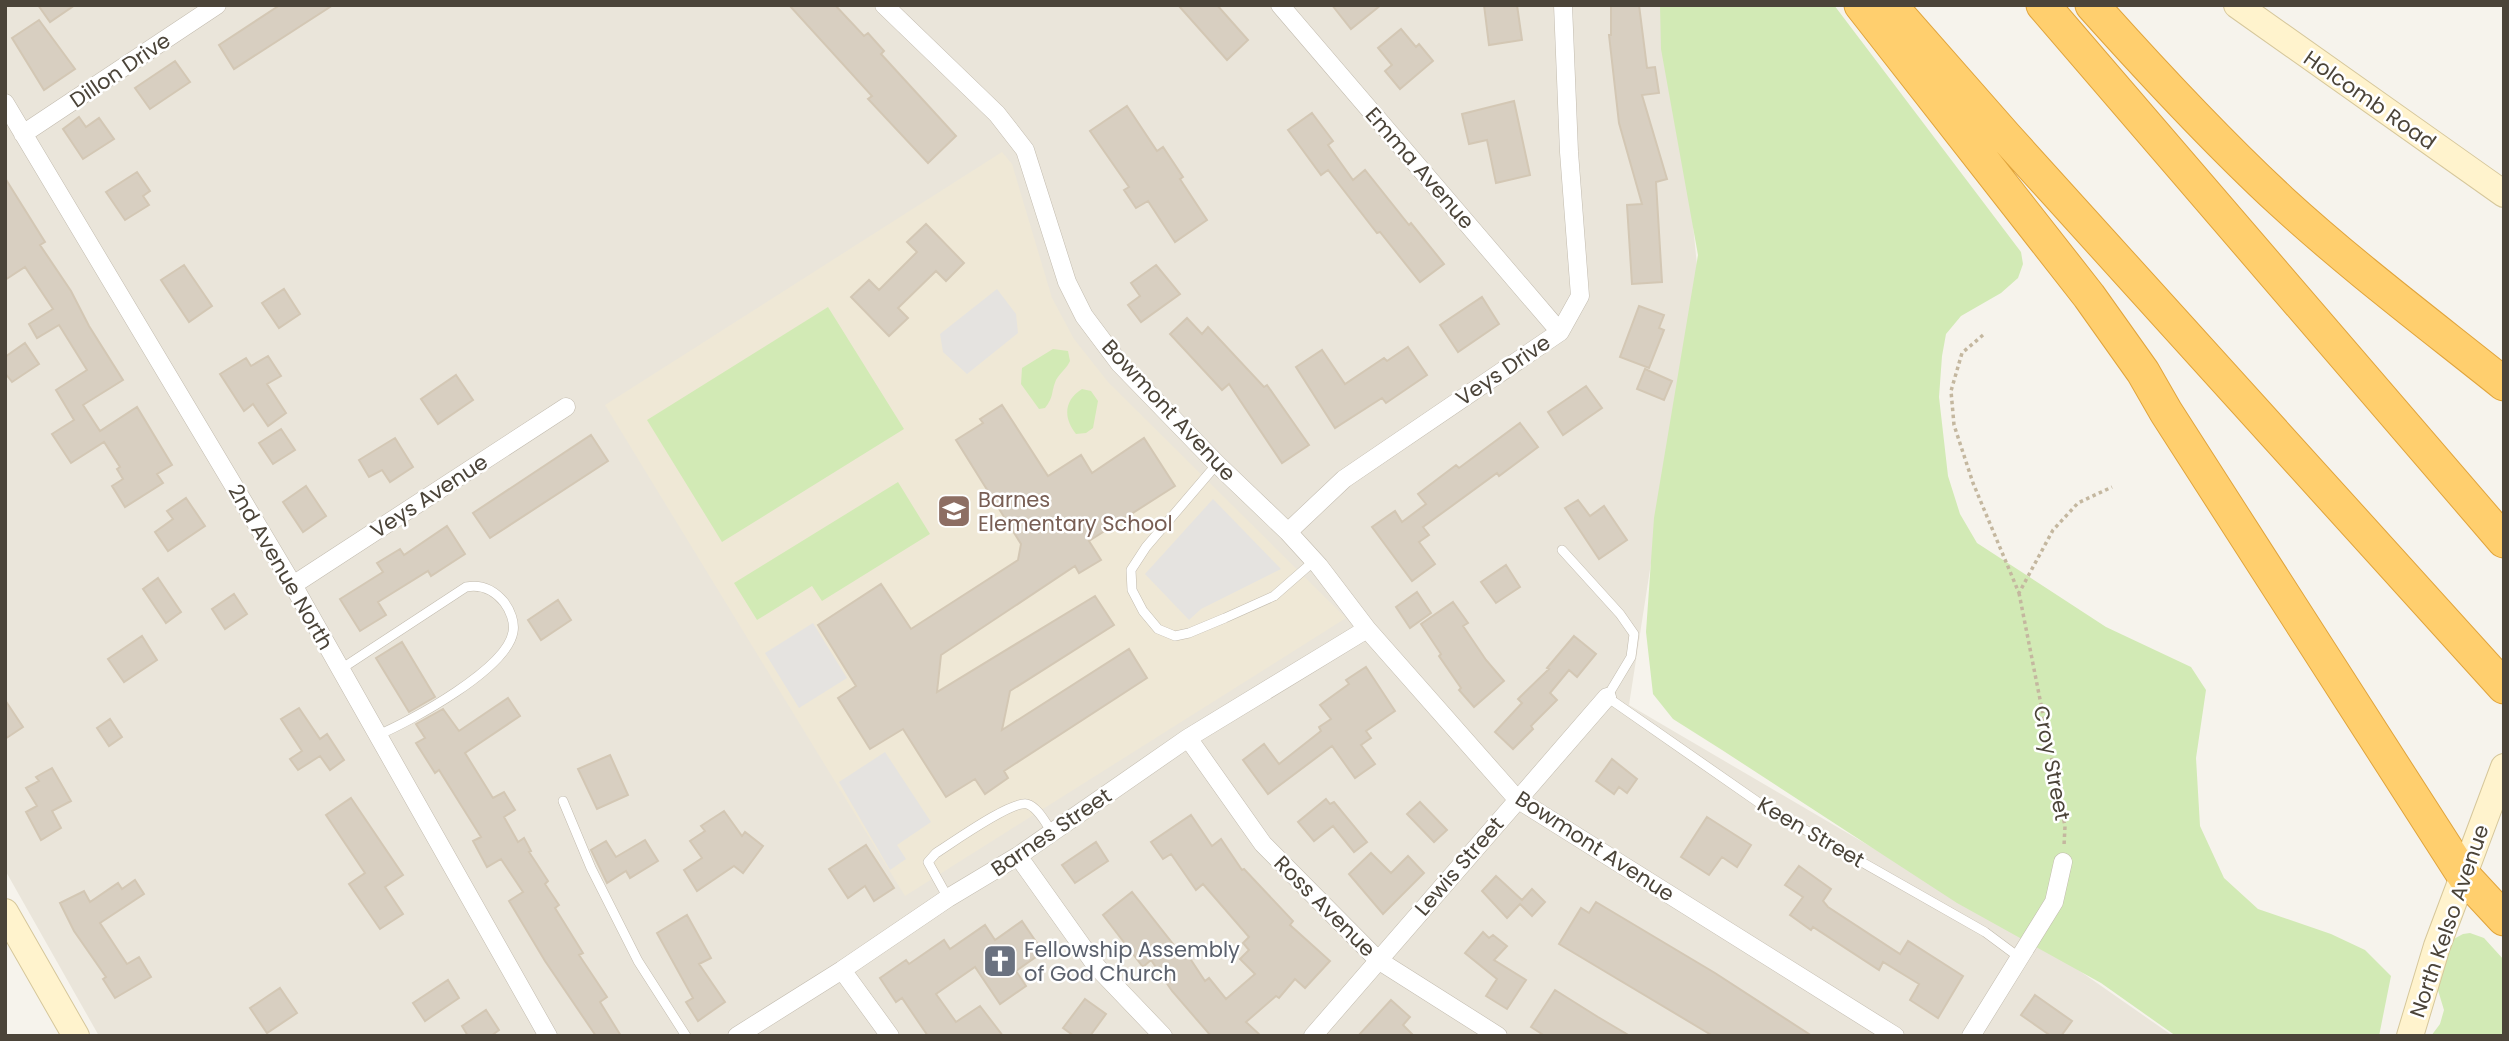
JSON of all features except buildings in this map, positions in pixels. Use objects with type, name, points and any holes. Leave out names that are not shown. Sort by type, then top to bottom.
[{"type":"highway","points":[[1861,5],[2089,296],[2143,372],[2463,876],[2504,919]]},
{"type":"highway","points":[[1890,5],[2015,148],[2496,679]]},
{"type":"highway","points":[[2043,5],[2504,541]]},
{"type":"highway","points":[[2092,5],[2192,112],[2281,201],[2504,384]]},
{"type":"street","name":"Dillon Drive","points":[[23,134],[217,5]]},
{"type":"street","name":"Bowmont Avenue","points":[[884,5],[997,114],[1025,150],[1067,282],[1084,316],[1120,364],[1217,464],[1288,532]]},
{"type":"street","name":"Emma Avenue","points":[[1280,5],[1560,332]]},
{"type":"street","name":"Veys Drive","points":[[1288,532],[1344,479],[1560,332],[1580,296],[1569,152],[1563,5]]},
{"type":"street","name":"Holcomb Road","points":[[2237,5],[2504,194]]},
{"type":"street","name":"2nd Avenue North","points":[[5,103],[293,584],[548,1036]]},
{"type":"street","name":"Veys Avenue","points":[[293,584],[566,407]]},
{"type":"street","points":[[1288,532],[1317,564]]},
{"type":"street","name":"Bowmont Avenue","points":[[1317,564],[1367,629],[1517,799],[1895,1036]]},
{"type":"street","name":"Barnes Street","points":[[737,1036],[1017,856],[1188,738],[1367,629]]},
{"type":"street","name":"Lewis Street","points":[[1312,1036],[1607,697]]},
{"type":"street","name":"Ross Avenue","points":[[1188,738],[1263,844],[1378,960],[1498,1036]]},
{"type":"street","name":"North Kelso Avenue","points":[[2410,1036],[2437,946],[2504,766]]},
{"type":"street","points":[[1017,856],[1097,967],[1163,1036]]},
{"type":"street","points":[[1971,1036],[2054,902],[2063,862]]},
{"type":"street","points":[[5,912],[76,1036]]},
{"type":"street","points":[[842,970],[890,1036]]},
{"type":"lane","points":[[1217,464],[1146,547],[1131,570],[1132,590],[1143,611],[1158,629],[1175,636],[1201,628],[1275,596],[1317,564]]},
{"type":"lane","points":[[1562,550],[1634,634],[1631,657],[1607,697]]},
{"type":"lane","points":[[341,669],[466,587],[486,587],[505,603],[512,617],[514,630],[503,652],[488,667],[442,701],[406,723],[378,735]]},
{"type":"lane","name":"Keen Street","points":[[1607,697],[1765,807],[1985,932],[2020,958]]},
{"type":"lane","points":[[563,801],[591,868],[632,949],[686,1036]]},
{"type":"lane","points":[[948,898],[928,862],[936,853],[1011,806],[1026,803],[1034,808],[1052,832]]},
{"type":"path","name":"Croy Street","points":[[1983,335],[1962,353],[1951,391],[1954,425],[1973,483],[2019,593],[2066,826],[2063,862]]},
{"type":"path","points":[[2019,593],[2053,530],[2078,503],[2112,487]]},
{"type":"shaded area","points":[[5,5],[1672,5],[1697,266],[1629,705],[2064,960],[2173,1036],[99,1036],[5,870]]},
{"type":"shaded area","name":"Barnes Elementary School","points":[[1002,152],[1012,164],[1052,298],[1074,339],[1108,382],[1346,618],[905,896],[605,405]]},
{"type":"shaded area","points":[[997,289],[1016,314],[1018,333],[967,374],[943,352],[940,334]]},
{"type":"shaded area","points":[[1213,499],[1281,569],[1201,609],[1189,620],[1145,574]]},
{"type":"shaded area","points":[[813,623],[847,678],[799,708],[765,653]]},
{"type":"shaded area","points":[[885,752],[931,822],[897,845],[906,859],[890,870],[839,782]]},
{"type":"green space","points":[[1660,5],[1834,5],[2021,252],[2023,264],[2018,278],[2001,293],[1961,316],[1946,334],[1939,397],[1948,476],[1960,514],[1977,543],[2106,627],[2191,667],[2206,690],[2196,758],[2200,826],[2224,878],[2258,909],[2331,934],[2365,950],[2391,976],[2379,1036],[2176,1036],[2101,983],[1957,903],[1673,719],[1653,694],[1646,632],[1654,518],[1698,255],[1661,49]]},
{"type":"green space","points":[[828,307],[904,429],[722,542],[647,420]]},
{"type":"green space","points":[[1053,349],[1068,351],[1070,361],[1056,380],[1048,404],[1039,409],[1021,384],[1022,368]]},
{"type":"green space","points":[[1082,389],[1091,391],[1098,401],[1093,428],[1086,433],[1076,434],[1069,422],[1067,410],[1072,398]]},
{"type":"green space","points":[[898,482],[930,534],[822,601],[812,586],[757,620],[734,583]]},
{"type":"green space","points":[[2470,933],[2484,938],[2504,960],[2504,1036],[2431,1036],[2440,1024],[2444,1010],[2437,987],[2450,941]]},
{"type":"place","name":"Barnes Elementary School","points":[[954,511]]},
{"type":"place","name":"Fellowship Assembly of God Church","points":[[1000,961]]}]
